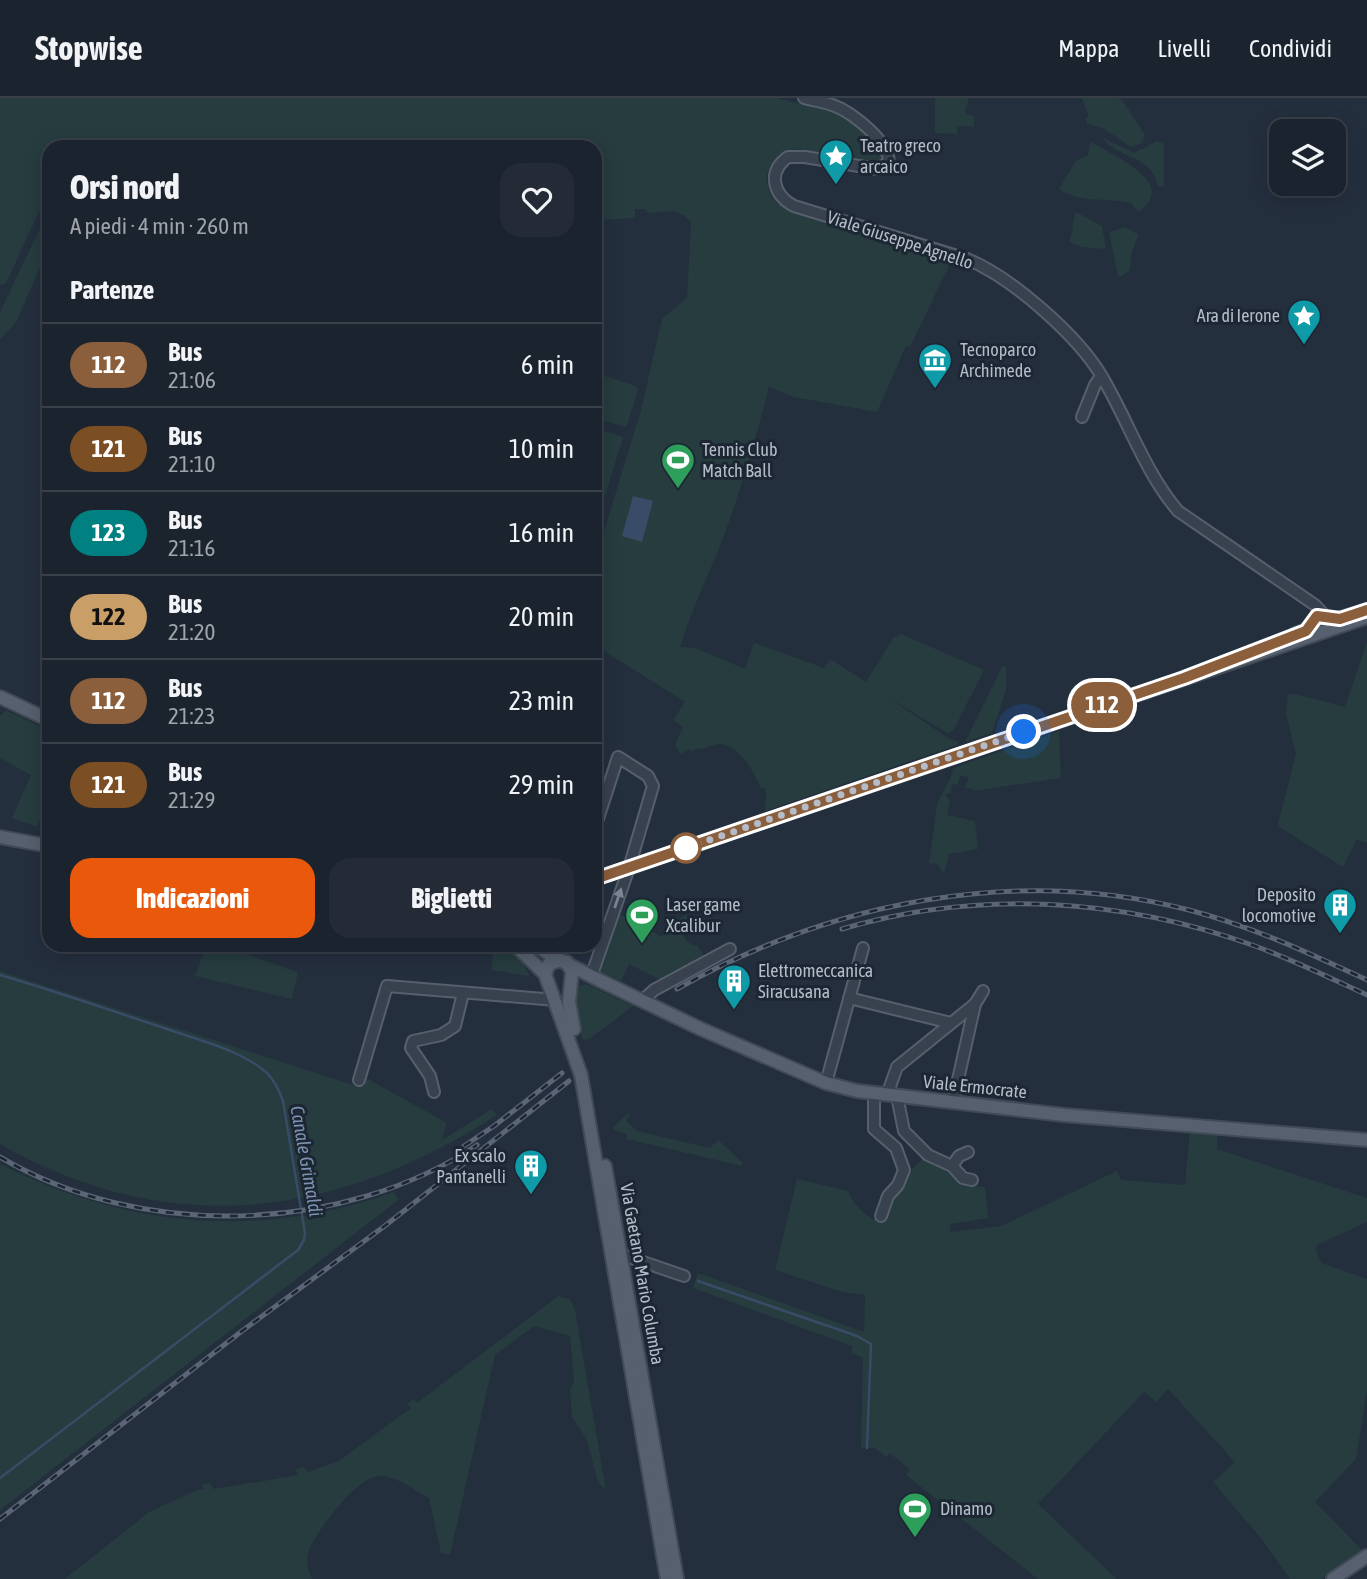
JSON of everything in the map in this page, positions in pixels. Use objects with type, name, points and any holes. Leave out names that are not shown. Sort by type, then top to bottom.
[{"type":"main road","points":[[602,877],[1184,678],[1322,624],[1367,610]]},
{"type":"main road","points":[[1322,624],[1367,617]]},
{"type":"main road","points":[[0,697],[42,717]]},
{"type":"main road","points":[[0,837],[42,845]]},
{"type":"main road","points":[[522,952],[555,985],[596,978]]},
{"type":"main road","points":[[548,952],[571,969],[568,982]]},
{"type":"main road","points":[[547,977],[548,964],[563,961]]},
{"type":"main road","name":"Viale Ermocrate","points":[[563,961],[701,1029],[826,1083],[886,1095],[1064,1115],[1367,1140]]},
{"type":"main road","name":"Via Gaetano Mario Columba","points":[[547,977],[581,1075],[667,1579]]},
{"type":"main road","name":"Via Gaetano Mario Columba","points":[[568,982],[572,1021],[589,1072],[677,1579]]},
{"type":"main road","points":[[1333,1579],[1367,1556]]},
{"type":"street","name":"Viale Giuseppe Agnello","points":[[804,98],[843,110],[886,147],[888,163],[877,169],[789,158],[778,166],[775,173],[776,188],[782,198],[794,206],[967,260],[1013,284],[1079,346],[1101,376],[1161,491],[1178,511],[1304,599],[1322,624]]},
{"type":"street","points":[[1082,417],[1101,376]]},
{"type":"street","points":[[596,978],[653,786],[648,776],[618,757],[602,791]]},
{"type":"street","points":[[826,1083],[863,948]]},
{"type":"street","points":[[643,1000],[654,990],[730,949]]},
{"type":"street","points":[[359,1080],[387,986],[556,1000]]},
{"type":"street","points":[[953,1102],[975,1004],[983,991]]},
{"type":"street","points":[[434,1092],[430,1076],[411,1048],[413,1041],[441,1035],[455,1026],[463,993]]},
{"type":"street","points":[[849,998],[951,1023]]},
{"type":"street","points":[[881,1216],[888,1196],[898,1185],[904,1170],[896,1148],[874,1129],[897,1067],[975,1004]]},
{"type":"street","points":[[886,1095],[904,1131],[928,1155],[952,1167],[963,1178],[972,1180]]},
{"type":"street","points":[[952,1167],[960,1156],[968,1152]]},
{"type":"street","points":[[621,1254],[684,1276]]},
{"type":"green space","points":[[0,98],[776,98],[835,112],[873,143],[883,155],[882,160],[871,163],[799,149],[788,152],[773,162],[767,177],[771,195],[777,204],[952,260],[910,347],[906,346],[877,412],[794,397],[769,387],[734,507],[680,647],[695,648],[745,669],[754,643],[824,668],[830,659],[866,682],[893,638],[901,634],[984,670],[953,731],[947,733],[886,696],[948,738],[959,742],[957,745],[765,811],[766,792],[740,755],[721,744],[691,751],[689,749],[680,754],[675,745],[683,727],[673,720],[685,702],[602,649],[602,538],[641,410],[662,319],[687,298],[691,223],[677,213],[648,213],[645,209],[635,209],[635,218],[602,220],[602,140],[42,140],[42,208],[6,283],[0,285]]},
{"type":"green space","points":[[935,98],[969,98],[965,110],[967,114],[974,116],[974,127],[957,126],[957,134],[935,133]]},
{"type":"green space","points":[[1082,98],[1122,100],[1145,135],[1142,143],[1131,147],[1103,128],[1087,124],[1086,118],[1089,117]]},
{"type":"green space","points":[[1103,138],[1134,153],[1157,141],[1164,144],[1164,187],[1158,186],[1154,175],[1144,164],[1115,149]]},
{"type":"green space","points":[[1090,141],[1126,162],[1147,180],[1152,191],[1149,201],[1138,212],[1131,203],[1076,197],[1059,189],[1076,161],[1088,155]]},
{"type":"green space","points":[[1076,212],[1102,226],[1106,249],[1082,247],[1069,242]]},
{"type":"green space","points":[[42,224],[42,264],[16,322],[0,340],[0,312]]},
{"type":"green space","points":[[1125,227],[1139,235],[1132,251],[1130,270],[1118,276],[1109,232]]},
{"type":"green space","points":[[602,375],[636,386],[638,390],[625,427],[602,420]]},
{"type":"green space","points":[[602,430],[623,437],[602,506]]},
{"type":"green space","points":[[1367,642],[1367,843],[1357,839],[1343,867],[1278,824],[1296,754],[1286,713],[1288,694],[1345,707]]},
{"type":"green space","points":[[1006,666],[1006,689],[994,728],[991,733],[965,742],[1002,667]]},
{"type":"green space","points":[[6,710],[42,728],[42,815],[37,827],[12,818],[31,775],[0,758],[0,716]]},
{"type":"green space","points":[[1059,731],[1061,778],[973,791],[965,788],[969,777],[960,776],[958,785],[952,784],[951,793],[946,796],[950,800],[947,815],[975,821],[978,849],[949,854],[944,874],[937,863],[929,864],[937,804],[953,768]]},
{"type":"green space","name":"Laser game Xcalibur","points":[[618,913],[662,937],[670,923],[686,915],[688,919],[683,928],[684,936],[698,946],[704,957],[661,980],[629,964],[621,981],[599,971]]},
{"type":"green space","points":[[204,952],[248,952],[248,955],[298,972],[292,999],[195,976]]},
{"type":"green space","points":[[494,952],[510,952],[524,965],[529,976],[491,970]]},
{"type":"green space","points":[[0,971],[356,1086],[365,1082],[366,1078],[447,1123],[442,1140],[492,1109],[497,1115],[437,1150],[376,1177],[314,1195],[252,1204],[190,1205],[127,1195],[64,1175],[0,1144]]},
{"type":"green space","points":[[586,984],[633,1006],[589,1039],[583,1040],[576,1014],[575,987]]},
{"type":"green space","points":[[628,1113],[630,1115],[626,1120],[637,1131],[710,1148],[718,1140],[743,1163],[742,1166],[627,1139],[627,1134],[614,1130],[613,1127]]},
{"type":"green space","points":[[1190,1130],[1212,1131],[1212,1134],[1217,1136],[1217,1149],[1367,1198],[1367,1222],[1317,1245],[1315,1249],[1322,1263],[1367,1279],[1367,1391],[1356,1459],[1315,1502],[1363,1551],[1322,1579],[1290,1579],[1260,1537],[1213,1482],[1235,1462],[1168,1389],[1156,1402],[1144,1392],[1038,1504],[1117,1579],[1038,1579],[906,1475],[910,1470],[890,1453],[886,1457],[875,1448],[861,1448],[863,1358],[852,1353],[852,1346],[693,1288],[698,1273],[864,1332],[865,1295],[842,1292],[775,1270],[797,1179],[848,1191],[861,1210],[881,1222],[899,1186],[925,1157],[966,1184],[985,1187],[988,1218],[950,1224],[951,1232],[1001,1226],[1117,1171],[1121,1180],[1185,1185]]},
{"type":"green space","points":[[0,1164],[48,1186],[96,1202],[145,1214],[194,1220],[244,1221],[294,1217],[344,1207],[394,1192],[398,1200],[0,1510]]},
{"type":"green space","points":[[558,1296],[570,1299],[575,1310],[606,1490],[598,1482],[586,1438],[572,1417],[570,1390],[574,1382],[570,1336],[534,1326],[495,1355],[450,1555],[441,1553],[429,1498],[399,1481],[379,1476],[360,1485],[321,1528],[307,1555],[312,1579],[65,1579],[149,1512],[204,1489],[201,1485],[210,1483],[214,1489],[299,1475],[295,1469],[304,1467],[308,1472],[339,1461],[411,1408],[407,1404],[413,1399],[417,1403]]},
{"type":"water","points":[[633,496],[653,501],[642,542],[622,536]]},
{"type":"waterway","name":"Canale Grimaldi","points":[[0,975],[218,1046],[267,1073],[283,1101],[305,1233],[298,1250],[0,1478]]},
{"type":"waterway","points":[[698,1281],[857,1336],[871,1344],[867,1448]]},
{"type":"railway","points":[[677,989],[736,959],[798,934],[861,914],[926,900],[992,892],[1058,891],[1124,897],[1212,916],[1280,941],[1367,980]]},
{"type":"railway","points":[[842,929],[894,916],[946,908],[1050,904],[1102,909],[1154,917],[1255,946],[1367,995]]},
{"type":"railway","points":[[464,1146],[562,1073]]},
{"type":"railway","points":[[0,1519],[242,1331],[386,1225],[569,1081]]},
{"type":"railway","points":[[0,1157],[55,1184],[115,1203],[177,1213],[240,1216],[304,1210],[365,1197],[423,1175],[477,1145]]},
{"type":"bus line","name":"112","points":[[602,877],[1184,678],[1306,631],[1317,616],[1340,619],[1367,610]]},
{"type":"place","name":"Teatro greco arcaico","points":[[836,186]]},
{"type":"place","name":"Ara di Ierone","points":[[1304,346]]},
{"type":"place","name":"Tecnoparco Archimede","points":[[935,390]]},
{"type":"place","name":"Tennis Club Match Ball","points":[[678,490]]},
{"type":"place","name":"Deposito locomotive","points":[[1340,935]]},
{"type":"place","name":"Laser game Xcalibur","points":[[642,945]]},
{"type":"place","name":"Elettromeccanica Siracusana","points":[[734,1011]]},
{"type":"place","name":"Ex scalo Pantanelli","points":[[531,1196]]},
{"type":"place","name":"Dinamo","points":[[915,1539]]},
{"type":"route","points":[[686,848],[1024,732]]}]
